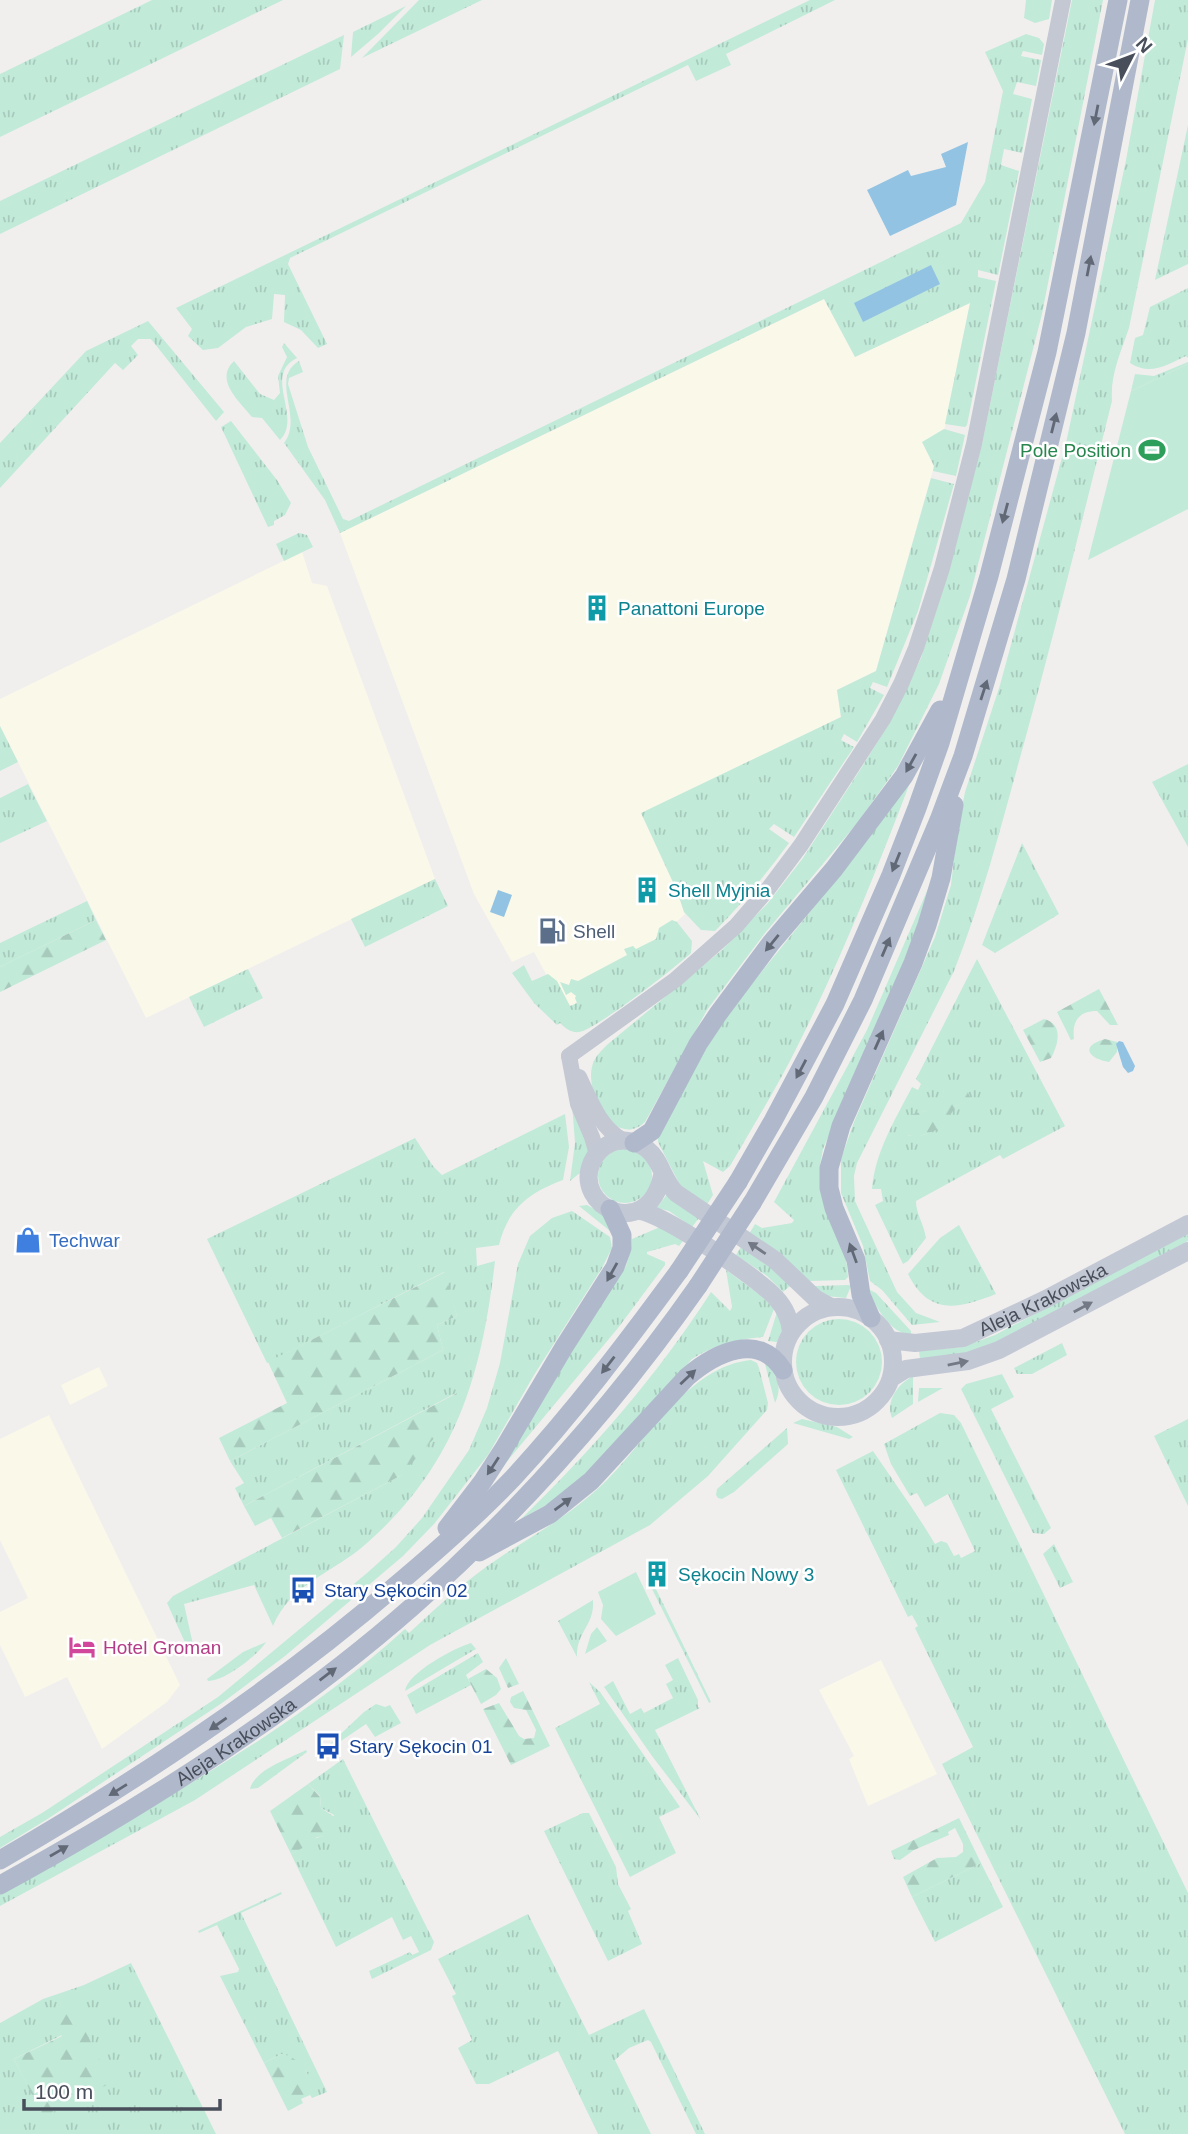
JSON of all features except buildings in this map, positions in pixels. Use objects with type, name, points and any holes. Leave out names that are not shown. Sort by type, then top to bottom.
[{"type":"main road","points":[[408,1574],[513,1477],[587,1392],[679,1271],[738,1182],[835,1004],[865,937],[929,776],[989,576],[1047,352],[1118,0]]},
{"type":"main road","points":[[452,1569],[531,1491],[567,1451],[643,1361],[698,1286],[752,1203],[814,1097],[863,999],[963,755],[1016,579],[1076,333],[1140,0]]},
{"type":"main road","points":[[791,1332],[787,1314],[766,1288],[661,1217],[640,1210],[624,1213],[610,1209],[597,1200],[589,1181],[591,1166],[597,1154],[612,1142],[629,1141],[652,1131],[698,1044],[718,1014],[771,943],[834,869],[904,776],[941,709],[963,658]]},
{"type":"main road","points":[[452,1569],[550,1514],[575,1496],[687,1377],[701,1365],[727,1353],[752,1348],[772,1356],[802,1402],[821,1415],[854,1415],[866,1410],[884,1394],[893,1377],[894,1359],[888,1340],[871,1318],[861,1295],[856,1260],[834,1208],[829,1188],[829,1168],[841,1126],[928,925],[941,878],[963,755]]},
{"type":"main road","points":[[629,1141],[653,1155],[662,1176],[676,1193],[775,1260],[817,1299],[829,1306]]},
{"type":"main road","points":[[640,1210],[655,1196],[662,1176]]},
{"type":"main road","points":[[408,1574],[483,1481],[615,1267],[622,1248],[622,1235],[610,1209]]},
{"type":"main road","name":"Aleja Krakowska","points":[[888,1340],[915,1343],[963,1338],[989,1328],[1188,1224]]},
{"type":"main road","name":"Aleja Krakowska","points":[[893,1377],[906,1369],[968,1361],[999,1350],[1188,1251]]},
{"type":"main road","points":[[783,1370],[784,1348],[791,1332],[809,1314],[829,1306],[849,1307],[871,1318]]},
{"type":"main road","name":"Aleja Krakowska","points":[[0,1885],[135,1806],[273,1715],[373,1640],[452,1569]]},
{"type":"main road","name":"Aleja Krakowska","points":[[0,1860],[113,1793],[220,1723],[305,1661],[408,1574]]},
{"type":"street","points":[[569,1056],[674,980],[736,926],[809,834],[883,719],[901,684],[916,648],[942,568],[974,444],[1063,0]]},
{"type":"street","points":[[569,1056],[594,1108],[609,1130],[629,1141]]},
{"type":"street","points":[[569,1056],[578,1104],[597,1154]]},
{"type":"shaded area","points":[[824,299],[855,357],[970,303],[944,431],[876,671],[837,690],[841,717],[809,733],[677,891],[685,914],[571,1020],[534,952],[512,962],[474,894],[340,533]]},
{"type":"shaded area","points":[[302,552],[312,583],[327,586],[435,879],[146,1018],[0,726],[0,699]]},
{"type":"shaded area","points":[[99,1367],[108,1386],[70,1405],[61,1385]]},
{"type":"shaded area","points":[[49,1415],[180,1685],[167,1702],[102,1749],[67,1677],[25,1697],[0,1645],[0,1612],[28,1598],[0,1540],[0,1439]]},
{"type":"shaded area","points":[[881,1660],[937,1774],[868,1806],[849,1759],[854,1756],[819,1690]]},
{"type":"green space","points":[[152,0],[283,0],[0,137],[0,74]]},
{"type":"green space","points":[[419,0],[482,0],[362,58]]},
{"type":"green space","points":[[810,0],[835,0],[726,54],[731,65],[696,81],[688,65],[290,258],[288,264],[327,344],[318,348],[301,330],[284,322],[285,295],[274,294],[272,319],[246,327],[218,348],[203,350],[188,336],[192,329],[176,308]]},
{"type":"green space","points":[[1026,0],[1052,0],[1049,19],[1035,23],[1024,18]]},
{"type":"green space","points":[[1072,0],[1103,0],[1042,314],[970,596],[939,684],[898,766],[858,822],[765,933],[707,1010],[645,1122],[634,1129],[623,1129],[613,1124],[605,1115],[593,1090],[592,1067],[596,1057],[608,1044],[722,950],[768,903],[803,858],[860,770],[888,725],[921,658],[945,583],[982,444]]},
{"type":"green space","points":[[1155,0],[1188,0],[1188,39],[1129,328],[1114,373],[1112,401],[1058,617],[1000,832],[954,971],[857,1163],[854,1176],[855,1201],[897,1292],[916,1313],[940,1322],[912,1325],[882,1290],[870,1281],[863,1246],[841,1193],[841,1159],[854,1122],[935,937],[951,885],[965,792],[1000,685],[1066,443],[1126,160]]},
{"type":"green space","points":[[406,6],[378,34],[351,57],[353,32]]},
{"type":"green space","points":[[1026,34],[1039,38],[1044,44],[1042,55],[1023,51],[1021,56],[1041,60],[1036,86],[1017,82],[1013,94],[1032,99],[1022,153],[1004,149],[1001,165],[1019,171],[998,275],[978,270],[978,277],[996,281],[965,427],[945,424],[970,303],[855,357],[824,299],[340,533],[325,500],[284,443],[291,422],[287,378],[299,361],[303,372],[289,378],[288,384],[308,447],[343,519],[349,521],[961,223],[985,182],[1003,91],[985,52]]},
{"type":"green space","points":[[344,35],[340,69],[0,234],[0,201]]},
{"type":"green space","points":[[1188,125],[1188,264],[1155,280]]},
{"type":"green space","points":[[1188,288],[1188,358],[1186,356],[1151,369],[1130,363],[1135,338],[1143,335],[1150,307]]},
{"type":"green space","points":[[148,321],[224,412],[216,421],[151,339],[138,339],[131,346],[138,355],[123,370],[115,363],[0,488],[0,443],[86,351]]},
{"type":"green space","points":[[284,343],[297,358],[287,365],[283,375],[287,420],[286,431],[280,440],[262,418],[252,417],[241,404],[227,383],[227,376],[228,368],[234,361],[260,394],[274,400],[280,393],[278,376],[287,357],[282,347]]},
{"type":"green space","points":[[1188,362],[1131,391],[1135,374],[1154,376]]},
{"type":"green space","name":"Pole Position","points":[[1188,364],[1188,509],[1088,560],[1131,391]]},
{"type":"green space","points":[[231,421],[277,480],[291,503],[285,515],[274,521],[274,525],[268,527],[221,427]]},
{"type":"green space","points":[[944,429],[965,435],[956,476],[933,471],[934,466],[922,442]]},
{"type":"green space","points":[[931,478],[954,484],[918,611],[887,687],[873,682],[870,688],[884,695],[857,742],[844,734],[841,740],[854,747],[794,837],[774,824],[769,829],[789,843],[772,866],[715,931],[701,930],[684,912],[641,813],[841,717],[837,690],[876,671]]},
{"type":"green space","points":[[299,533],[307,535],[313,547],[284,561],[276,544]]},
{"type":"green space","points":[[0,726],[18,762],[0,771]]},
{"type":"green space","points":[[1188,764],[1188,847],[1152,782]]},
{"type":"green space","points":[[911,780],[844,947],[782,1076],[730,1166],[723,1172],[703,1161],[713,1195],[706,1206],[682,1189],[658,1137],[725,1017],[853,859]]},
{"type":"green space","points":[[28,784],[47,821],[0,843],[0,798]]},
{"type":"green space","points":[[1022,843],[1059,914],[995,953],[982,945]]},
{"type":"green space","points":[[933,877],[913,941],[823,1149],[820,1165],[846,1258],[848,1277],[845,1280],[809,1281],[779,1254],[749,1234],[755,1224],[762,1228],[792,1223],[794,1220],[774,1202],[867,1030]]},
{"type":"green space","points":[[435,879],[448,906],[365,947],[351,919]]},
{"type":"green space","points":[[87,901],[96,920],[0,967],[0,943]]},
{"type":"green space","points":[[96,920],[106,940],[0,992],[0,967]]},
{"type":"green space","points":[[672,920],[677,922],[692,941],[691,953],[617,1010],[579,1032],[571,1031],[560,1023],[557,1025],[534,1003],[512,973],[524,965],[532,981],[548,974],[557,981],[570,1006],[577,1003],[576,996],[571,992],[566,995],[560,982],[569,985],[571,979],[578,981],[627,955],[624,949],[633,946],[636,949],[656,939],[659,928]]},
{"type":"green space","points":[[977,959],[1065,1126],[1003,1159],[1000,1155],[916,1201],[926,1238],[903,1264],[875,1205],[883,1201],[881,1189],[872,1189],[877,1162],[887,1136],[912,1087],[918,1090],[921,1084],[916,1079]],"holes":[[[944,1090],[971,1099],[957,1106],[929,1132],[916,1136],[907,1135],[920,1112],[935,1111],[942,1105]]]},
{"type":"green space","points":[[248,969],[263,998],[204,1027],[189,997]]},
{"type":"green space","points":[[1099,989],[1118,1025],[1110,1025],[1097,1011],[1085,1013],[1075,1023],[1074,1039],[1071,1040],[1057,1012]]},
{"type":"green space","points":[[1044,1019],[1054,1025],[1058,1035],[1051,1058],[1040,1062],[1023,1030]]},
{"type":"green space","points":[[1105,1039],[1117,1042],[1117,1052],[1109,1062],[1096,1058],[1090,1052],[1092,1045]]},
{"type":"green space","points":[[961,1079],[971,1099],[956,1106],[942,1128],[917,1137],[907,1135],[905,1123],[910,1115],[938,1108],[945,1086]]},
{"type":"green space","points":[[572,1103],[590,1149],[581,1172],[570,1181],[575,1143]]},
{"type":"green space","points":[[565,1114],[569,1147],[563,1180],[521,1204],[508,1221],[499,1245],[476,1248],[477,1266],[495,1261],[482,1342],[460,1415],[423,1482],[398,1513],[367,1543],[302,1588],[281,1611],[273,1626],[254,1585],[184,1604],[194,1649],[188,1649],[167,1603],[173,1596],[400,1476],[456,1393],[244,1506],[235,1488],[244,1483],[230,1461],[443,1350],[437,1325],[457,1316],[444,1272],[267,1363],[207,1239],[415,1138],[442,1175]]},
{"type":"green space","points":[[625,1149],[644,1157],[652,1176],[644,1195],[625,1203],[606,1195],[598,1176],[606,1157]]},
{"type":"green space","points":[[667,1194],[699,1218],[692,1227],[669,1211],[657,1208]]},
{"type":"green space","points":[[587,1205],[603,1214],[610,1231],[579,1206]]},
{"type":"green space","points":[[572,1211],[610,1237],[612,1248],[488,1455],[434,1524],[403,1556],[285,1656],[222,1703],[0,1848],[0,1837],[42,1813],[218,1697],[396,1547],[422,1518],[469,1450],[487,1408],[500,1363],[518,1264],[530,1236],[552,1218]]},
{"type":"green space","points":[[959,1225],[996,1294],[957,1305],[935,1303],[916,1288],[908,1274],[940,1238]]},
{"type":"green space","points":[[660,1227],[683,1241],[679,1246],[675,1244],[647,1252],[665,1262],[665,1265],[618,1328],[500,1470],[564,1361],[626,1266],[632,1239]]},
{"type":"green space","points":[[1188,1233],[1188,1241],[995,1344],[962,1355],[920,1359],[919,1351],[962,1347],[995,1335]]},
{"type":"green space","points":[[741,1247],[768,1264],[791,1285],[783,1292],[767,1276],[736,1255]]},
{"type":"green space","points":[[726,1270],[763,1297],[774,1309],[763,1337],[726,1344],[692,1359],[591,1470],[555,1500],[521,1519],[573,1466],[646,1383],[711,1292],[730,1311],[732,1307]]},
{"type":"green space","points":[[445,1272],[457,1316],[437,1325],[443,1350],[230,1461],[219,1438],[287,1403],[268,1362]]},
{"type":"green space","points":[[816,1286],[851,1286],[846,1298],[826,1296],[812,1289]]},
{"type":"green space","points":[[868,1289],[876,1293],[911,1331],[911,1335],[896,1330],[890,1324],[879,1311]]},
{"type":"green space","points":[[780,1311],[782,1330],[777,1342],[768,1341],[777,1312]]},
{"type":"green space","points":[[839,1319],[856,1322],[870,1331],[879,1345],[882,1362],[879,1379],[870,1393],[856,1402],[839,1405],[822,1402],[808,1393],[799,1379],[796,1362],[799,1345],[808,1331],[822,1322]]},
{"type":"green space","points":[[1062,1343],[1067,1355],[1032,1374],[1017,1374],[1014,1368]]},
{"type":"green space","points":[[751,1360],[757,1363],[759,1368],[768,1403],[767,1410],[708,1476],[650,1525],[430,1645],[195,1800],[0,1906],[0,1893],[210,1772],[311,1705],[405,1629],[409,1633],[475,1575],[582,1502],[607,1480],[689,1390],[729,1365]]},
{"type":"green space","points":[[764,1360],[775,1375],[778,1385],[775,1403]]},
{"type":"green space","points":[[1002,1374],[1014,1397],[991,1409],[1051,1528],[1044,1534],[1033,1533],[961,1389],[966,1384]]},
{"type":"green space","points":[[913,1376],[913,1404],[892,1418],[890,1405],[894,1394]]},
{"type":"green space","points":[[919,1388],[943,1388],[918,1402]]},
{"type":"green space","points":[[457,1393],[447,1424],[400,1476],[282,1538],[271,1518],[255,1526],[244,1506]]},
{"type":"green space","points":[[940,1413],[954,1415],[961,1423],[1188,1893],[1188,2134],[1125,2134],[942,1764],[973,1747],[915,1628],[918,1626],[912,1615],[908,1617],[836,1470],[873,1451],[935,1544],[941,1541],[947,1543],[954,1556],[959,1554],[961,1558],[975,1551],[948,1494],[925,1507],[917,1493],[910,1496],[891,1464],[884,1444]]},
{"type":"green space","points":[[802,1419],[837,1427],[853,1437],[849,1439],[793,1423]]},
{"type":"green space","points":[[1188,1419],[1188,1506],[1154,1436]]},
{"type":"green space","points":[[787,1428],[788,1444],[734,1492],[722,1499],[718,1498],[717,1489]]},
{"type":"green space","points":[[1054,1544],[1073,1582],[1060,1588],[1043,1554]]},
{"type":"green space","points":[[636,1572],[656,1614],[616,1636],[601,1619],[603,1605],[598,1592]]},
{"type":"green space","points":[[653,1583],[711,1702],[709,1703],[650,1585]]},
{"type":"green space","points":[[593,1600],[591,1616],[577,1648],[577,1657],[558,1621]]},
{"type":"green space","points":[[597,1627],[607,1641],[585,1654],[591,1634]]},
{"type":"green space","points":[[266,1642],[240,1666],[223,1677],[208,1681],[207,1679],[243,1652]]},
{"type":"green space","points":[[471,1643],[476,1649],[405,1691],[422,1669]]},
{"type":"green space","points":[[478,1653],[483,1662],[466,1675],[471,1685],[416,1714],[407,1695]]},
{"type":"green space","points":[[506,1658],[519,1684],[508,1688],[499,1668]]},
{"type":"green space","points":[[678,1658],[700,1708],[655,1730],[701,1820],[604,1687],[613,1681],[630,1714],[641,1708],[644,1713],[673,1698],[666,1684],[673,1680],[665,1665]]},
{"type":"green space","points":[[486,1669],[497,1678],[501,1689],[481,1704],[468,1679]]},
{"type":"green space","points":[[589,1682],[600,1692],[680,1807],[659,1817],[676,1853],[630,1877],[555,1728],[600,1704]]},
{"type":"green space","points":[[523,1691],[550,1746],[511,1765],[483,1709],[499,1703],[519,1736],[524,1739],[534,1738],[536,1730],[526,1710],[514,1708],[510,1702],[511,1697]]},
{"type":"green space","points":[[376,1704],[385,1707],[390,1705],[401,1723],[375,1737],[366,1724],[332,1747],[330,1744]]},
{"type":"green space","points":[[306,1750],[307,1752],[258,1788],[250,1789],[265,1770]]},
{"type":"green space","points":[[343,1759],[434,1942],[431,1950],[372,1979],[369,1971],[410,1952],[412,1955],[419,1952],[411,1936],[403,1940],[392,1917],[336,1947],[291,1854],[324,1836],[334,1815],[321,1808],[320,1796],[308,1784]]},
{"type":"green space","points":[[308,1784],[320,1797],[321,1808],[336,1818],[336,1831],[333,1836],[317,1837],[312,1843],[291,1854],[270,1811]]},
{"type":"green space","points":[[583,1813],[589,1813],[616,1867],[618,1884],[631,1909],[628,1911],[642,1944],[608,1961],[544,1831]]},
{"type":"green space","points":[[959,1818],[981,1863],[912,1897],[903,1877],[937,1858],[956,1857],[963,1852],[963,1844],[955,1828],[948,1832],[949,1835],[914,1850],[900,1860],[894,1859],[891,1851]]},
{"type":"green space","points":[[981,1863],[1003,1907],[935,1942],[912,1897]]},
{"type":"green space","points":[[281,1892],[282,1894],[241,1913],[327,2092],[312,2098],[312,2086],[306,2071],[282,2054],[264,2063],[220,1976],[238,1972],[239,1969],[217,1925],[199,1933],[198,1931]]},
{"type":"green space","points":[[528,1914],[589,2035],[644,2009],[705,2134],[696,2134],[648,2040],[629,2048],[615,2060],[651,2134],[598,2134],[558,2051],[489,2084],[476,2084],[458,2048],[472,2040],[452,1996],[456,1994],[438,1959]]},
{"type":"green space","points":[[131,1963],[216,2134],[0,2134],[0,2023],[43,1999],[84,1985]],"holes":[[[62,2035],[43,2116],[14,2059]]]},
{"type":"green space","points":[[74,2008],[111,2083],[43,2117],[14,2059],[62,2036],[52,2016]]},
{"type":"green space","points":[[282,2054],[293,2058],[302,2066],[313,2086],[310,2095],[301,2099],[303,2103],[288,2111],[264,2063]]},
{"type":"water","points":[[968,142],[956,205],[890,236],[867,190],[908,170],[911,176],[946,167],[941,154]]},
{"type":"water","points":[[931,265],[940,284],[863,322],[854,303]]},
{"type":"water","points":[[498,890],[512,895],[504,917],[490,912]]},
{"type":"water","points":[[1123,1042],[1135,1066],[1133,1071],[1128,1073],[1123,1067],[1116,1044]]},
{"type":"place","name":"Pole Position","points":[[1152,450]]},
{"type":"place","name":"Panattoni Europe","points":[[597,608]]},
{"type":"place","name":"Shell Myjnia","points":[[647,890]]},
{"type":"place","name":"Shell","points":[[552,931]]},
{"type":"place","name":"Techwar","points":[[28,1240]]},
{"type":"place","name":"Sękocin Nowy 3","points":[[657,1574]]},
{"type":"place","name":"Stary Sękocin 02","points":[[303,1590]]},
{"type":"place","name":"Hotel Groman","points":[[82,1647]]},
{"type":"place","name":"Stary Sękocin 01","points":[[328,1746]]}]
